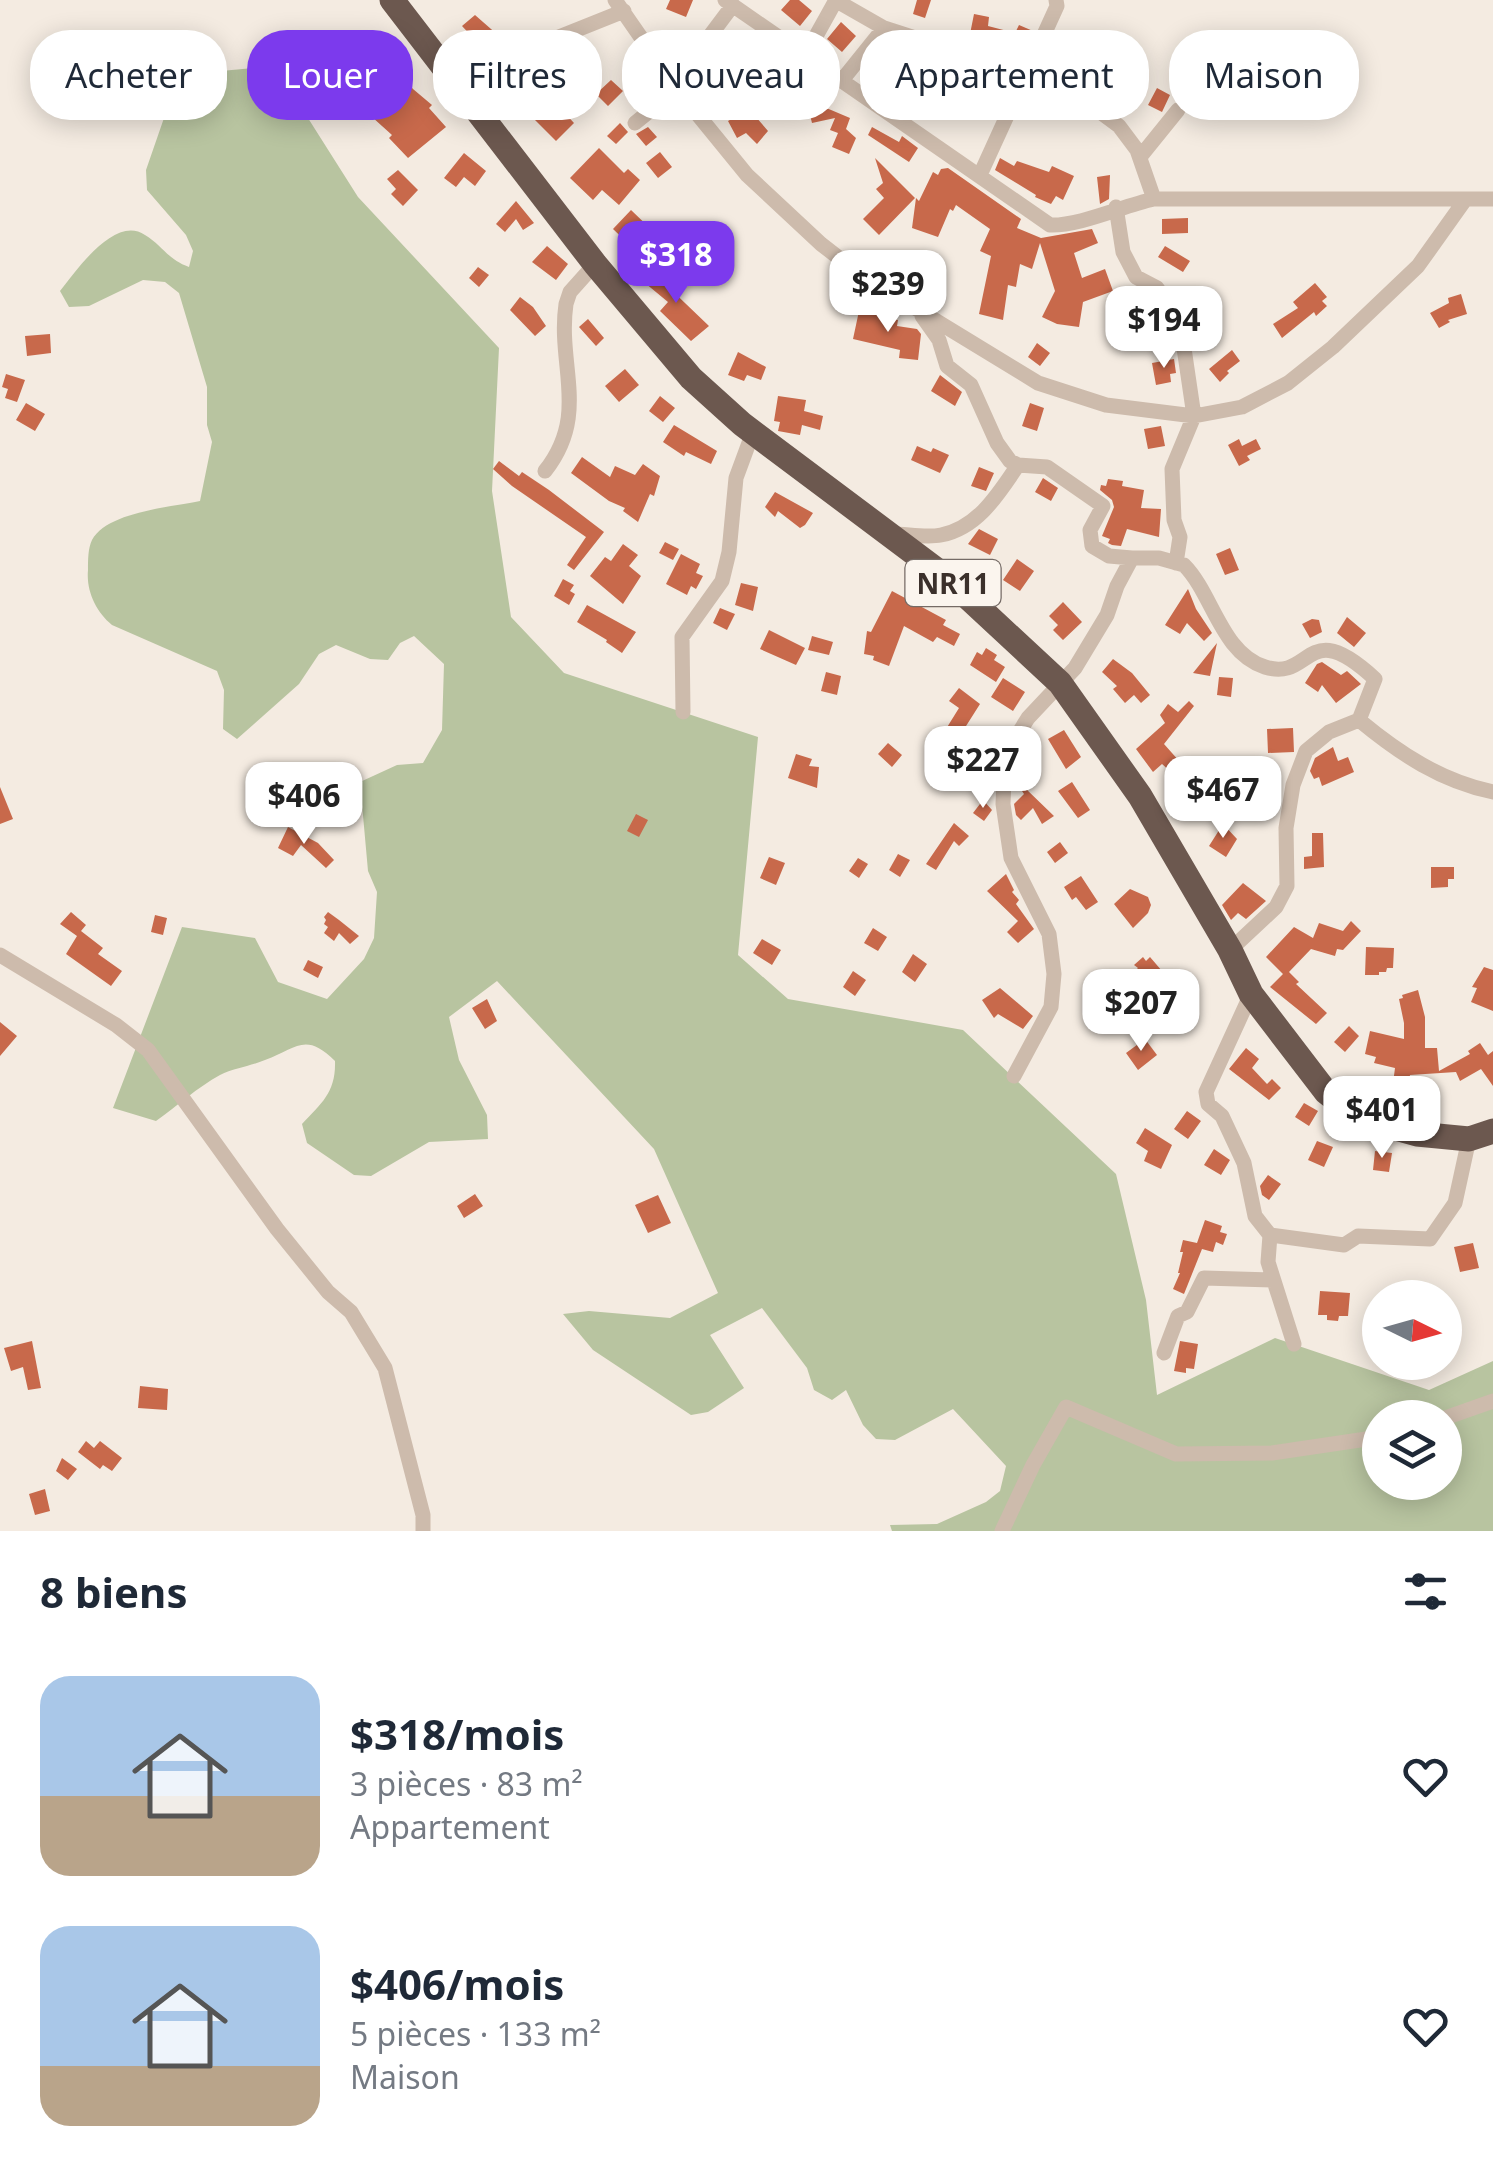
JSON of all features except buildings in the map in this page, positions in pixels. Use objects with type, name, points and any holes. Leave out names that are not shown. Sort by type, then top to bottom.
[{"type":"highway","name":"NR11","points":[[392,0],[433,55]]},
{"type":"highway","name":"NR11","points":[[484,120],[595,264],[691,378],[753,432],[958,588],[1060,683],[1140,796],[1230,950],[1250,994],[1314,1079],[1350,1111],[1370,1121],[1417,1134],[1481,1135]]},
{"type":"street","points":[[819,30],[836,0],[890,30]]},
{"type":"street","points":[[1046,30],[1058,6],[1056,0]]},
{"type":"street","points":[[712,30],[729,2],[770,30]]},
{"type":"street","points":[[570,30],[619,5],[636,30]]},
{"type":"street","points":[[843,79],[884,28]]},
{"type":"street","points":[[840,77],[1050,224],[1072,224],[1116,207],[1154,199],[1493,198]]},
{"type":"street","points":[[634,123],[638,120]]},
{"type":"street","points":[[702,120],[747,175],[821,244],[861,275],[1038,383],[1058,392],[1139,410],[1194,416],[1242,407],[1288,383],[1418,266],[1465,200]]},
{"type":"street","points":[[980,175],[1004,120]]},
{"type":"street","points":[[1111,120],[1140,157],[1154,199]]},
{"type":"street","points":[[1140,157],[1170,120]]},
{"type":"street","points":[[1116,207],[1123,252],[1136,277],[1158,288],[1180,321],[1194,416],[1172,469],[1174,520],[1180,537],[1176,563]]},
{"type":"street","points":[[544,471],[560,452],[569,425],[566,304],[570,292],[595,264]]},
{"type":"street","points":[[917,309],[939,340],[947,366],[971,385],[997,443],[1018,465],[1046,467],[1103,506],[1090,530],[1092,546],[1108,556],[1159,558],[1184,565],[1242,652],[1266,668],[1292,666],[1329,648],[1352,658],[1374,678],[1359,720],[1329,732],[1306,751],[1293,785],[1286,828],[1287,886],[1276,907],[1230,950]]},
{"type":"street","points":[[683,712],[682,636],[722,582],[730,552],[736,478],[753,432]]},
{"type":"street","points":[[887,534],[942,535],[966,524],[992,504],[1018,465]]},
{"type":"street","points":[[1014,1076],[1051,1008],[1054,974],[1049,934],[1012,858],[1003,804],[1005,755],[1028,718],[1075,668],[1107,616],[1116,586],[1132,558]]},
{"type":"street","points":[[1359,720],[1419,764],[1467,786],[1493,792]]},
{"type":"street","points":[[0,954],[116,1024],[148,1050],[277,1229],[328,1292],[351,1312],[385,1368],[423,1531]]},
{"type":"street","points":[[1250,994],[1206,1092],[1208,1104],[1222,1116],[1244,1163],[1255,1216],[1270,1235],[1268,1262],[1294,1344]]},
{"type":"street","points":[[1270,1235],[1344,1246],[1358,1236],[1430,1239],[1456,1202],[1481,1135]]},
{"type":"street","points":[[1164,1353],[1178,1316],[1187,1312],[1204,1278],[1273,1280]]},
{"type":"street","points":[[1462,1412],[1493,1401]]},
{"type":"street","points":[[1002,1531],[1066,1407],[1176,1454],[1272,1453],[1362,1440]]},
{"type":"green space","points":[[247,69],[247,120],[309,120],[358,197],[499,348],[492,491],[511,617],[564,673],[758,737],[738,955],[788,999],[963,1030],[1116,1174],[1146,1300],[1157,1395],[1275,1338],[1362,1367],[1362,1380],[1399,1380],[1429,1390],[1451,1380],[1462,1380],[1462,1375],[1493,1361],[1493,1531],[892,1531],[890,1525],[937,1524],[986,1502],[1000,1491],[1006,1466],[953,1409],[895,1440],[876,1439],[863,1425],[846,1390],[832,1400],[814,1390],[807,1368],[762,1308],[710,1335],[744,1388],[708,1412],[691,1415],[593,1350],[563,1314],[589,1311],[670,1318],[718,1293],[654,1149],[497,981],[449,1017],[459,1060],[487,1115],[488,1139],[429,1142],[371,1176],[354,1175],[307,1143],[302,1124],[330,1089],[335,1072],[335,1061],[308,1045],[220,1075],[156,1121],[113,1108],[182,927],[255,938],[278,982],[327,999],[364,959],[374,938],[377,892],[368,871],[360,782],[397,765],[423,763],[442,730],[444,664],[414,636],[400,643],[388,660],[370,659],[336,645],[319,654],[299,684],[237,739],[223,729],[224,690],[217,671],[112,625],[97,607],[88,578],[92,540],[111,523],[125,517],[200,501],[212,442],[207,425],[207,387],[179,293],[165,282],[143,280],[89,306],[69,307],[60,291],[97,248],[121,232],[145,235],[189,267],[193,251],[186,235],[147,190],[146,170],[163,120],[227,120],[227,70]]}]
